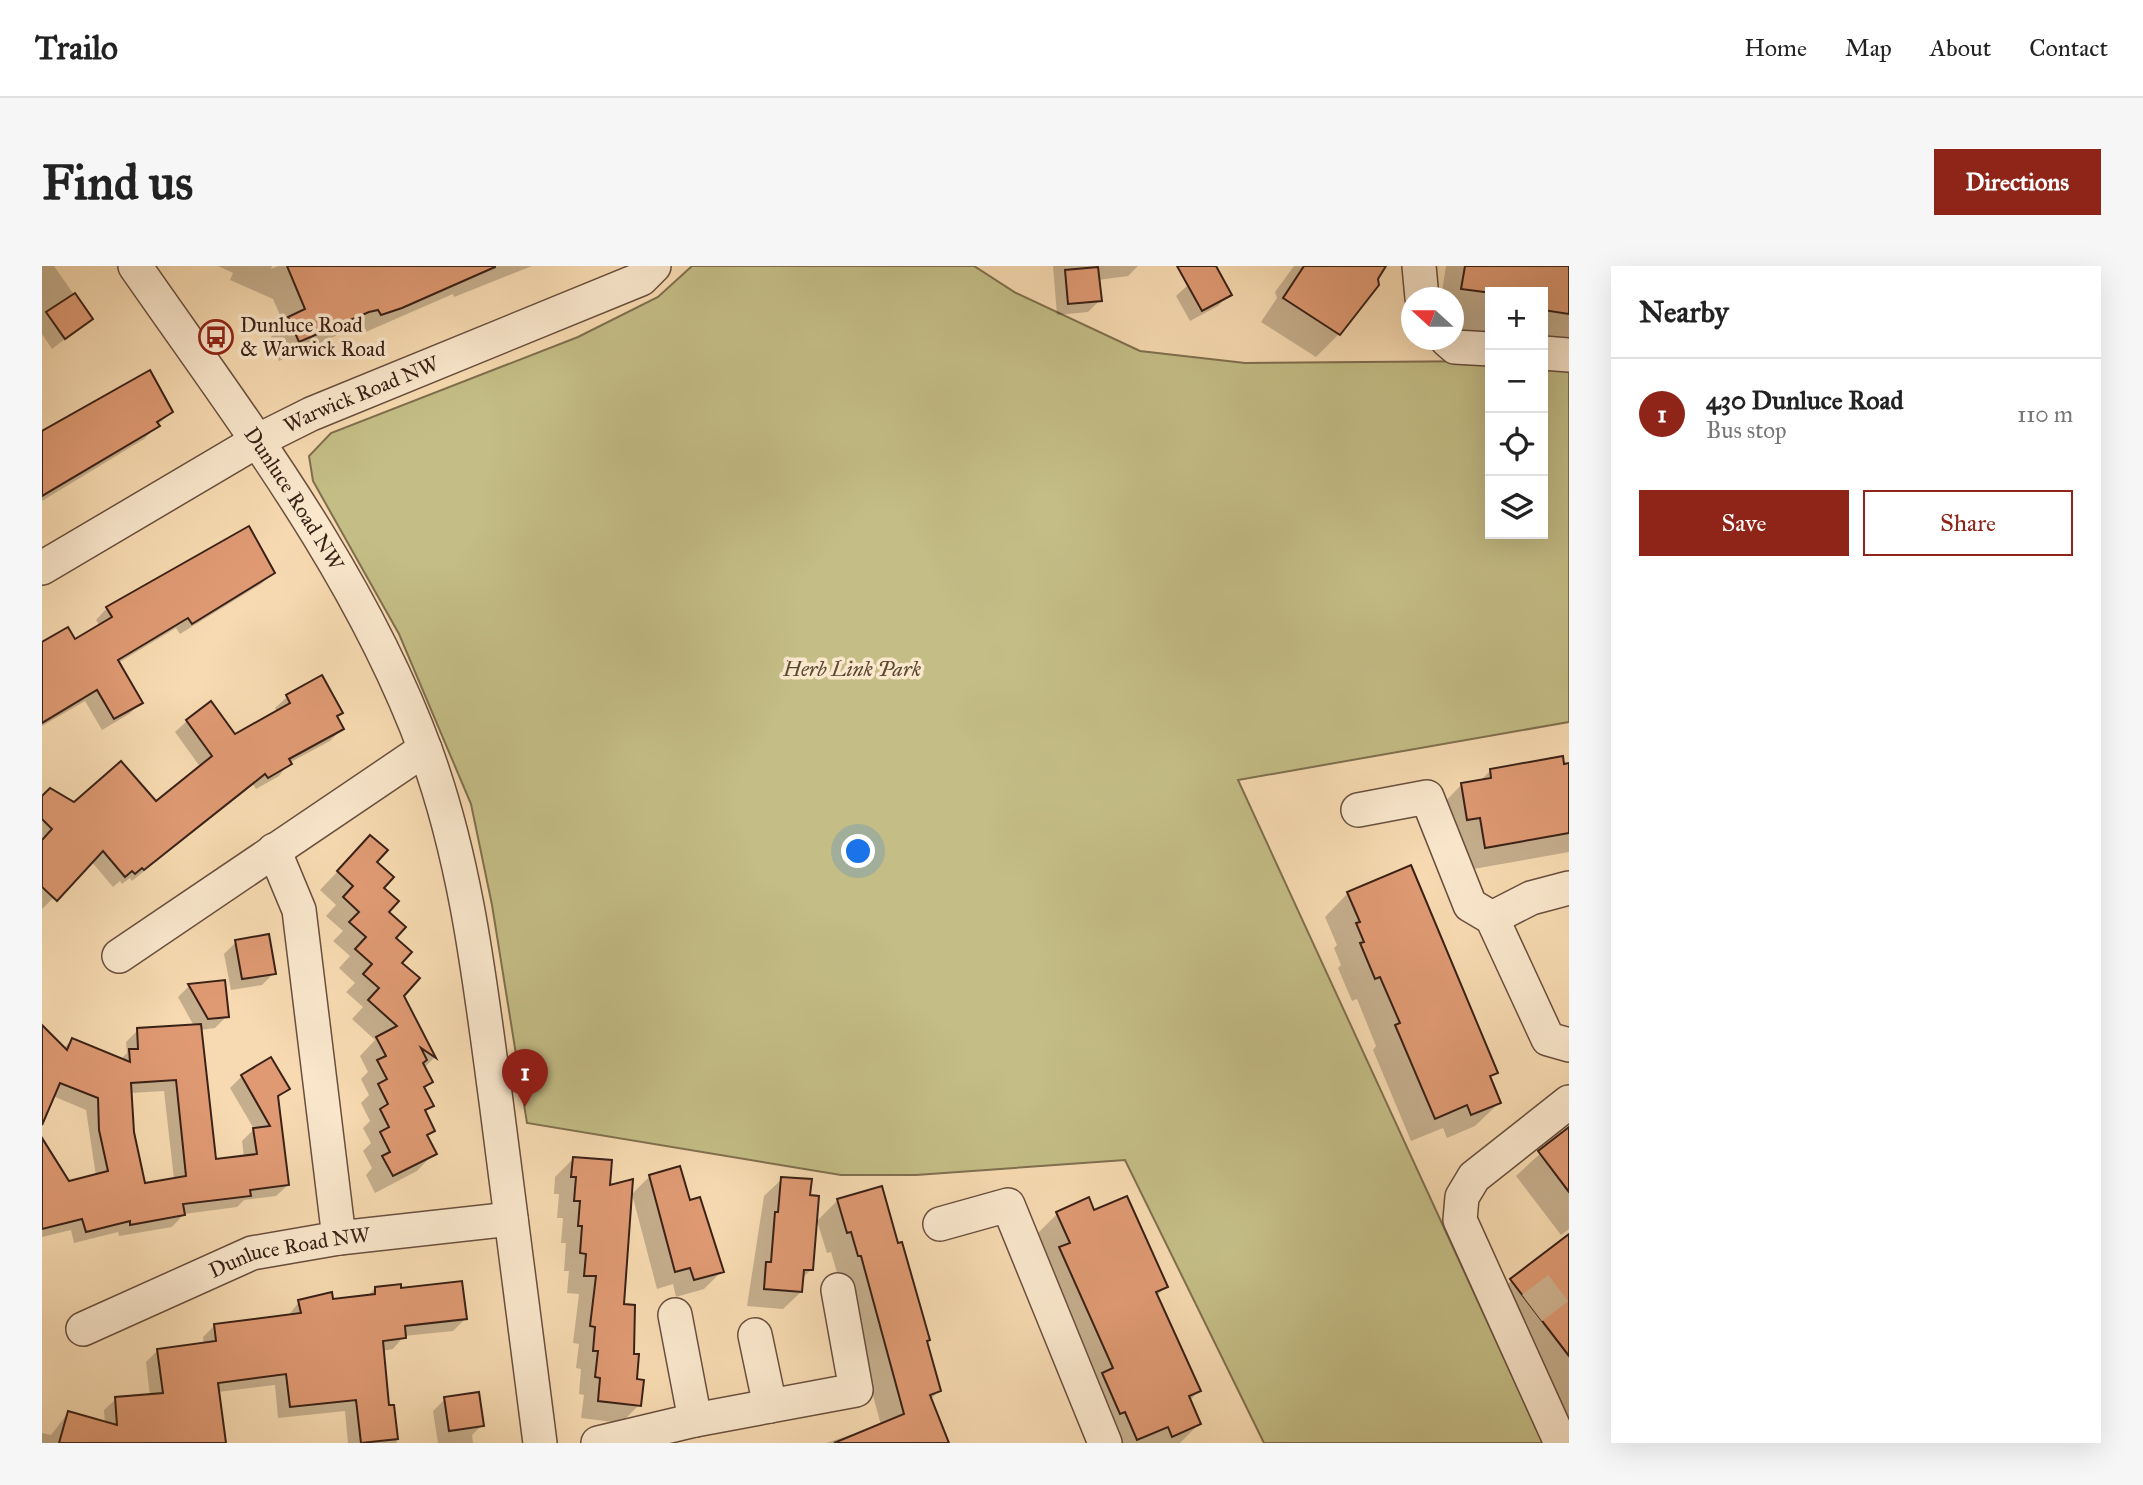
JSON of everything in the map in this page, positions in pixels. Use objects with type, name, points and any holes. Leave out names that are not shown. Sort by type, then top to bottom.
[{"type":"street","name":"Dunluce Road NW","points":[[135,266],[257,441],[358,605],[425,749],[453,840],[470,920],[540,1443]]},
{"type":"street","name":"Warwick Road NW","points":[[42,568],[257,441],[311,414],[641,279],[654,266]]},
{"type":"street","points":[[1419,266],[1421,287]]},
{"type":"street","points":[[1464,348],[1485,349]]},
{"type":"street","points":[[1548,354],[1569,355]]},
{"type":"street","points":[[119,956],[425,749]]},
{"type":"street","points":[[1357,810],[1427,797],[1470,905],[1492,918],[1548,1039],[1569,1045]]},
{"type":"street","points":[[274,850],[299,910],[339,1238]]},
{"type":"street","points":[[1492,918],[1531,898],[1567,893]]},
{"type":"street","points":[[1561,1443],[1520,1316],[1460,1220],[1462,1197],[1474,1177],[1569,1102]]},
{"type":"street","points":[[940,1224],[1008,1205],[1105,1443]]},
{"type":"street","name":"Dunluce Road NW","points":[[83,1329],[252,1253],[339,1238],[510,1219]]},
{"type":"street","points":[[598,1443],[695,1420],[856,1390],[838,1290]]},
{"type":"street","points":[[675,1315],[695,1420]]},
{"type":"street","points":[[755,1335],[770,1406]]},
{"type":"green space","name":"Herb Link Park","points":[[692,266],[974,266],[1016,293],[1140,351],[1245,363],[1485,361],[1485,539],[1548,539],[1548,361],[1569,361],[1569,722],[1238,780],[1543,1443],[1264,1443],[1125,1160],[916,1175],[841,1175],[527,1123],[492,905],[471,804],[399,634],[313,481],[309,456],[331,433],[578,337],[658,297]]},
{"type":"building","points":[[287,266],[495,267],[402,308],[381,315],[378,310],[369,312],[299,342],[288,317],[305,309]]},
{"type":"building","points":[[1177,266],[1216,266],[1232,295],[1202,311]]},
{"type":"building","points":[[1304,266],[1386,266],[1378,279],[1379,285],[1340,335],[1283,298]]},
{"type":"building","points":[[1465,266],[1569,266],[1569,314],[1548,311],[1548,287],[1485,287],[1484,292],[1461,287]]},
{"type":"building","points":[[1098,267],[1102,301],[1068,304],[1065,270]]},
{"type":"building","points":[[75,293],[93,319],[65,339],[46,312]]},
{"type":"building","points":[[150,370],[173,412],[157,422],[160,426],[42,496],[42,431]]},
{"type":"building","points":[[249,526],[275,573],[192,624],[188,618],[118,660],[143,703],[114,719],[97,690],[42,723],[42,642],[68,627],[75,639],[112,617],[106,607]]},
{"type":"building","points":[[322,675],[343,713],[337,716],[344,729],[289,759],[292,764],[268,778],[265,774],[144,870],[142,868],[135,874],[132,871],[125,877],[103,851],[57,901],[42,887],[42,840],[52,829],[42,819],[42,796],[50,788],[74,802],[121,761],[156,801],[212,756],[186,720],[211,701],[235,734],[290,703],[286,695]]},
{"type":"building","points":[[1563,756],[1564,764],[1569,763],[1569,833],[1485,848],[1480,818],[1467,820],[1461,783],[1491,778],[1490,769]]},
{"type":"building","points":[[370,835],[388,850],[377,862],[394,877],[384,888],[399,901],[389,912],[406,927],[396,938],[412,952],[402,963],[420,978],[404,996],[436,1058],[421,1048],[427,1060],[423,1063],[433,1082],[424,1087],[434,1106],[425,1110],[435,1131],[427,1135],[437,1154],[393,1176],[382,1156],[390,1152],[380,1132],[389,1127],[380,1109],[388,1104],[378,1084],[387,1079],[377,1060],[386,1056],[376,1037],[397,1026],[368,1000],[379,988],[363,974],[372,964],[355,949],[366,937],[349,922],[359,912],[343,897],[353,886],[337,871]]},
{"type":"building","points":[[1411,865],[1498,1073],[1490,1076],[1501,1103],[1471,1115],[1467,1105],[1435,1119],[1395,1025],[1400,1023],[1380,977],[1375,979],[1360,943],[1364,942],[1356,923],[1360,922],[1347,892]]},
{"type":"building","points":[[269,934],[276,974],[242,979],[235,940]]},
{"type":"building","points":[[225,980],[229,1017],[208,1019],[188,984]]},
{"type":"building","points":[[201,1024],[216,1159],[257,1154],[253,1128],[270,1126],[241,1075],[271,1057],[290,1089],[278,1096],[289,1185],[250,1190],[251,1196],[183,1204],[185,1215],[130,1225],[130,1221],[86,1232],[82,1219],[42,1229],[42,1138],[69,1181],[108,1171],[99,1130],[98,1098],[60,1083],[42,1125],[42,1025],[67,1050],[72,1038],[130,1062],[129,1049],[138,1049],[137,1028]],"holes":[[[176,1080],[186,1176],[145,1183],[134,1132],[131,1083]]]},
{"type":"building","points":[[1569,1127],[1569,1192],[1538,1151]]},
{"type":"building","points":[[573,1157],[612,1160],[610,1185],[633,1179],[624,1304],[635,1305],[634,1354],[639,1354],[637,1379],[644,1380],[641,1406],[598,1401],[600,1378],[595,1377],[598,1351],[593,1351],[595,1327],[590,1326],[596,1276],[584,1276],[586,1254],[580,1253],[582,1226],[578,1226],[580,1201],[574,1201],[576,1177],[571,1177]]},
{"type":"building","points":[[680,1166],[690,1200],[700,1197],[724,1272],[694,1280],[690,1268],[675,1272],[649,1175]]},
{"type":"building","points":[[781,1177],[812,1179],[810,1195],[819,1196],[813,1270],[804,1270],[802,1292],[764,1289],[766,1262],[771,1262]]},
{"type":"building","points":[[882,1186],[898,1243],[902,1242],[930,1340],[927,1341],[941,1391],[930,1395],[949,1443],[834,1443],[904,1414],[861,1256],[858,1256],[851,1232],[847,1233],[837,1199]]},
{"type":"building","points":[[1127,1196],[1168,1287],[1156,1292],[1201,1391],[1189,1396],[1201,1424],[1172,1437],[1168,1427],[1137,1440],[1125,1412],[1120,1414],[1102,1373],[1113,1368],[1059,1247],[1070,1243],[1056,1212],[1089,1197],[1094,1210]]},
{"type":"building","points":[[1569,1234],[1569,1356],[1510,1279]]},
{"type":"building","points":[[462,1281],[467,1319],[405,1326],[406,1338],[383,1341],[389,1405],[394,1405],[398,1439],[361,1443],[356,1400],[290,1407],[286,1374],[218,1383],[226,1443],[59,1443],[68,1411],[117,1425],[115,1397],[163,1393],[157,1349],[216,1341],[214,1324],[301,1313],[298,1300],[332,1292],[333,1299],[375,1294],[375,1287],[401,1284],[401,1288]]},
{"type":"building","points":[[479,1392],[484,1426],[449,1431],[444,1397]]},
{"type":"tunnel","points":[[1532,1308],[1569,1280]]},
{"type":"place","name":"Dunluce Road & Warwick Road","points":[[216,337]]},
{"type":"place","name":"430 Dunluce Road","points":[[525,1107]]}]
